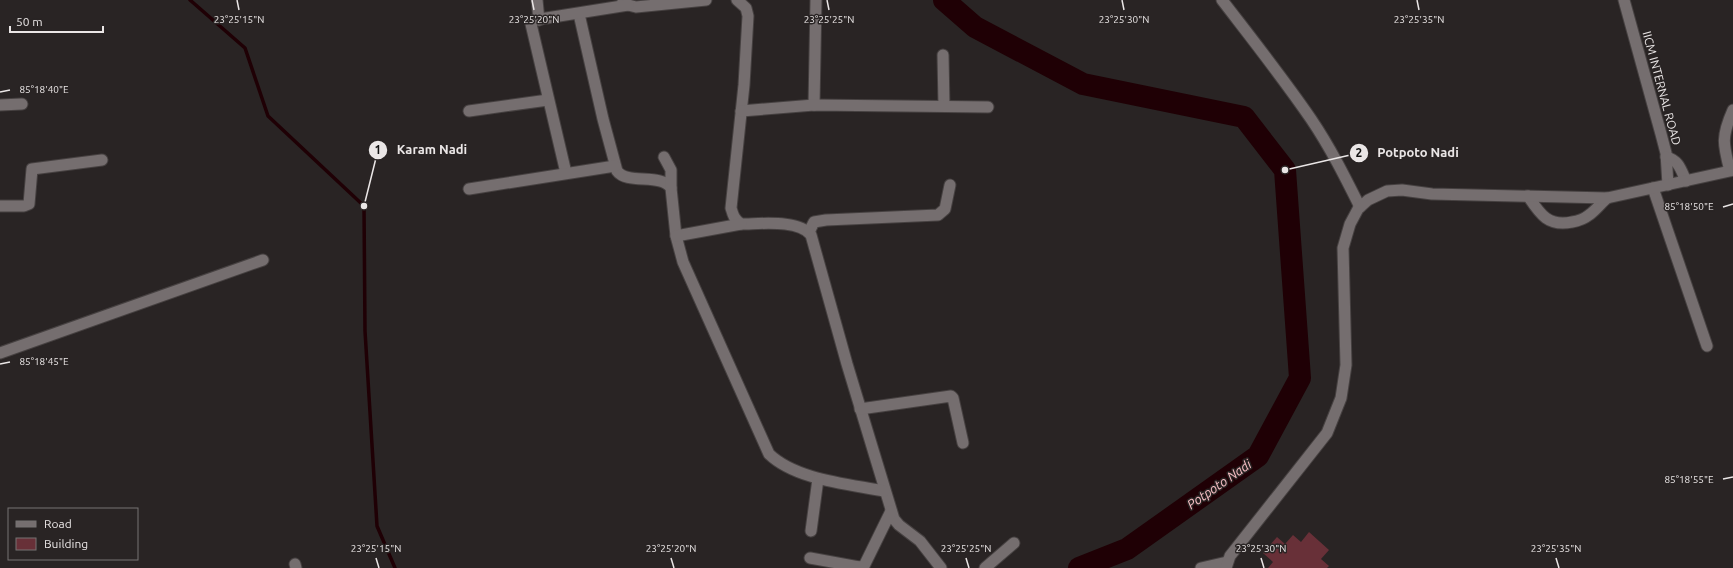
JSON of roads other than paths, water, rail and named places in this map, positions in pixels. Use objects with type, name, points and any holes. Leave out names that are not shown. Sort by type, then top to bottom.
[{"type":"street","points":[[537,0],[539,20]]},
{"type":"street","points":[[566,173],[531,27],[532,22],[579,14],[625,3],[636,7],[706,0]]},
{"type":"street","points":[[736,0],[746,8],[748,16],[741,111],[731,208],[735,220],[741,224]]},
{"type":"street","points":[[814,105],[816,0]]},
{"type":"street","points":[[1222,0],[1266,56],[1311,119],[1338,163],[1360,207]]},
{"type":"street","name":"IICM INTERNAL ROAD","points":[[1624,0],[1657,115],[1666,157],[1668,185]]},
{"type":"street","points":[[579,14],[617,172],[621,176],[664,182],[671,188]]},
{"type":"street","points":[[943,55],[944,106]]},
{"type":"street","points":[[469,111],[548,100]]},
{"type":"street","points":[[0,105],[22,104]]},
{"type":"street","points":[[741,111],[814,105],[988,107]]},
{"type":"street","points":[[1201,568],[1227,565],[1326,433],[1335,416],[1341,398],[1346,365],[1344,248],[1350,224],[1360,207],[1368,200],[1380,194],[1402,190],[1432,194],[1607,198],[1686,181],[1732,174],[1725,151],[1724,133],[1733,110]]},
{"type":"street","points":[[664,157],[671,170],[671,188],[676,236],[683,262],[766,450],[776,460],[818,479],[884,490]]},
{"type":"street","points":[[1666,157],[1678,163],[1686,181]]},
{"type":"street","points":[[0,206],[24,206],[29,204],[32,169],[102,160]]},
{"type":"street","points":[[469,189],[615,166]]},
{"type":"street","points":[[809,232],[814,222],[826,220],[938,215],[945,209],[950,185]]},
{"type":"street","points":[[1653,188],[1707,346]]},
{"type":"street","points":[[1528,196],[1545,217],[1550,221],[1563,224],[1588,216],[1607,198]]},
{"type":"street","points":[[676,236],[741,224],[793,225],[803,228],[809,232],[813,238],[884,490],[896,522],[920,540],[941,568]]},
{"type":"street","points":[[0,353],[263,260]]},
{"type":"street","points":[[860,409],[951,396],[953,398],[963,442]]},
{"type":"street","points":[[811,531],[818,479]]},
{"type":"street","points":[[810,558],[861,567],[865,564],[892,511]]},
{"type":"street","points":[[985,568],[1014,543]]},
{"type":"waterway","points":[[190,0],[245,48],[268,116],[364,206],[365,331],[377,526],[395,568]]},
{"type":"waterway","name":"Potpoto Nadi","points":[[944,0],[975,27],[1083,84],[1244,117],[1285,170],[1300,378],[1258,456],[1127,549],[1079,568]]},
{"type":"place","name":"Potpoto Nadi","points":[[1285,170]]},
{"type":"place","name":"Karam Nadi","points":[[364,206]]}]
